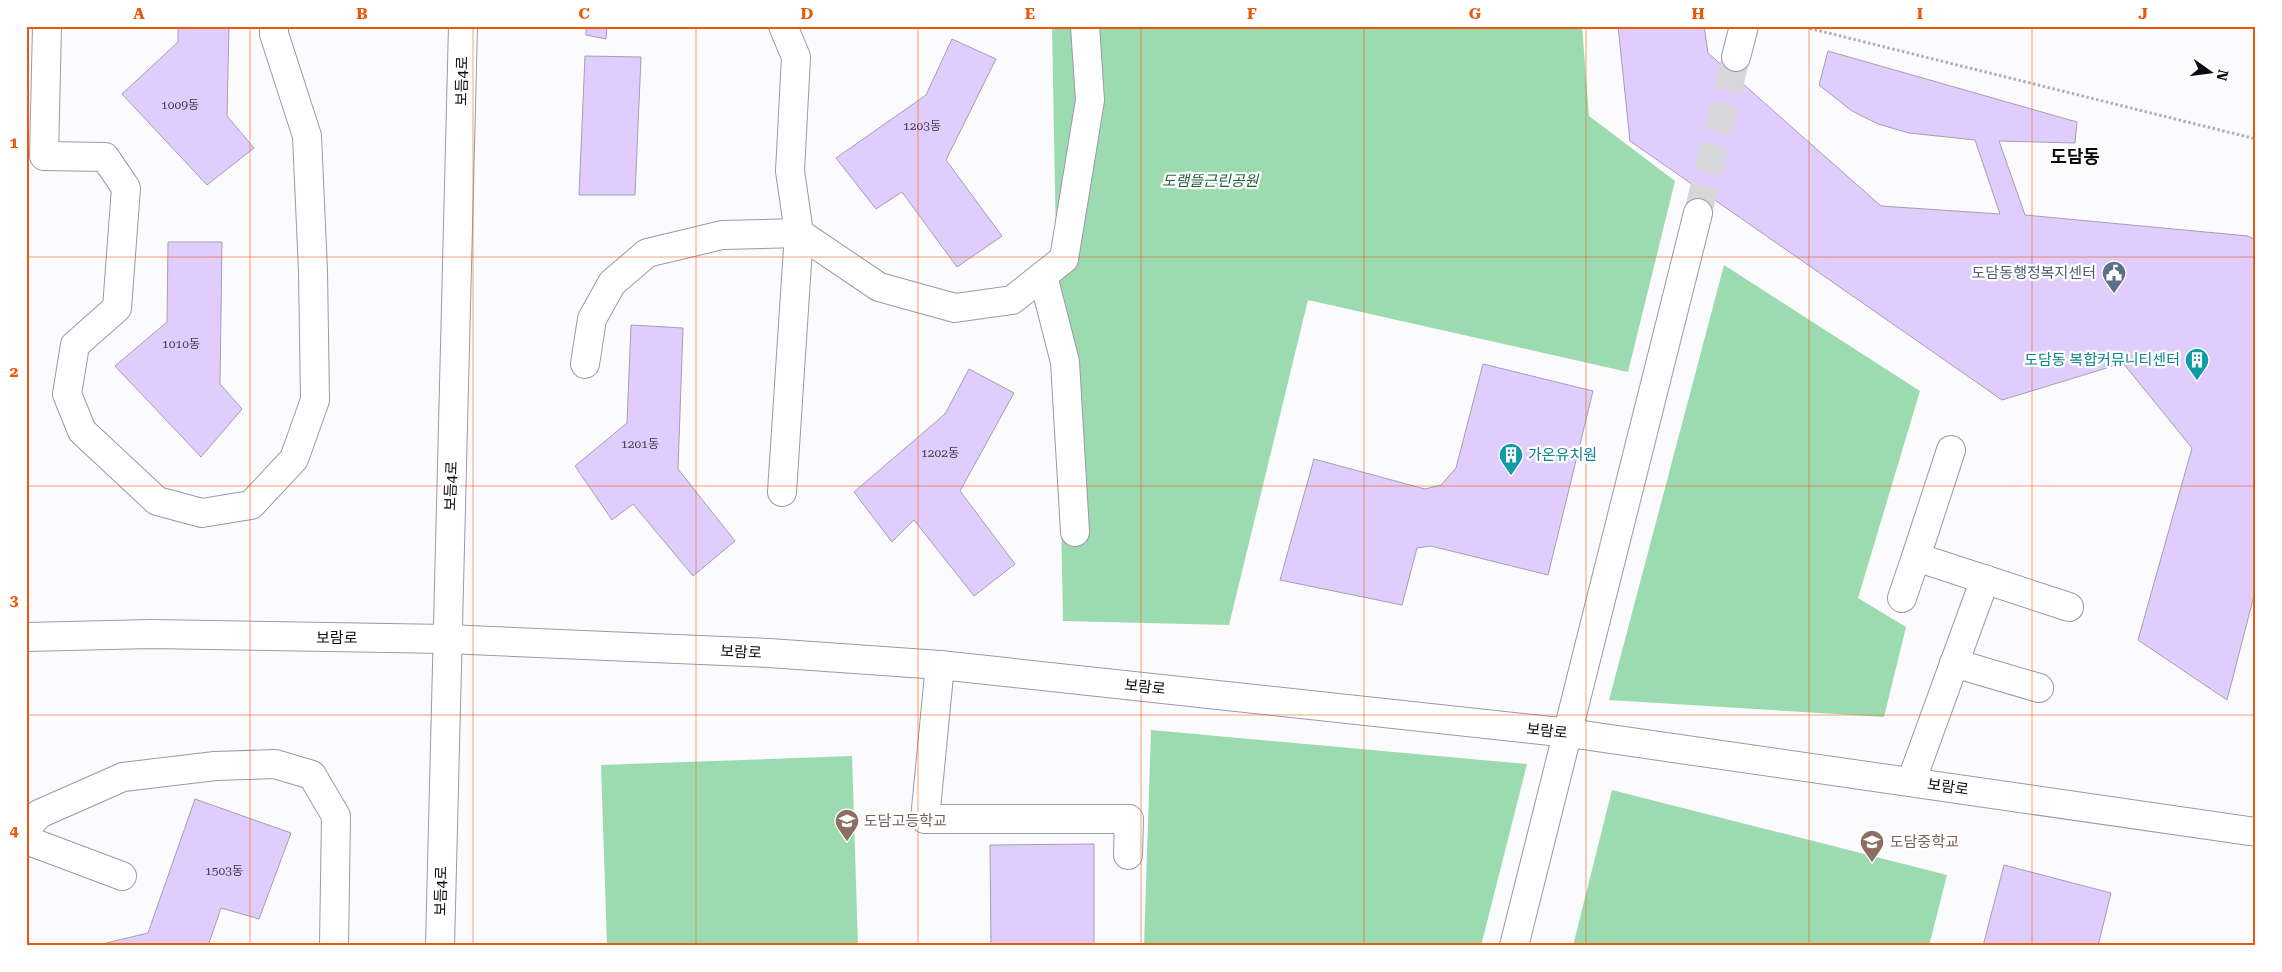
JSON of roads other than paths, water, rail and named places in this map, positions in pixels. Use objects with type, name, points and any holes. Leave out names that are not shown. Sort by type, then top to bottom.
[{"type":"street","points":[[48,26],[44,156],[105,157],[126,188],[117,308],[75,345],[67,394],[82,431],[157,501],[202,513],[251,505],[294,458],[315,400],[313,271],[307,136],[274,34],[274,26]]},
{"type":"street","name":"보듬4로","points":[[440,946],[464,26]]},
{"type":"street","points":[[782,492],[799,234],[790,171],[796,57],[783,26]]},
{"type":"street","points":[[584,364],[592,319],[612,283],[647,253],[722,235],[799,234],[879,287],[955,308],[1012,300],[1064,259],[1090,100],[1085,26]]},
{"type":"street","points":[[1736,57],[1744,26]]},
{"type":"street","points":[[1514,946],[1698,213]]},
{"type":"street","points":[[1043,276],[1065,362],[1075,532]]},
{"type":"street","points":[[1902,598],[1951,450]]},
{"type":"street","points":[[1916,557],[2069,607]]},
{"type":"street","points":[[1912,782],[1985,579]]},
{"type":"street","name":"보람로","points":[[26,637],[151,634],[447,639],[769,653],[940,666],[1569,733],[2256,832]]},
{"type":"street","points":[[1954,663],[2039,688]]},
{"type":"street","points":[[940,666],[925,818],[1129,820],[1128,855]]},
{"type":"street","points":[[26,829],[39,814],[123,777],[215,766],[275,764],[312,774],[336,816],[334,946]]},
{"type":"street","points":[[26,840],[122,876]]},
{"type":"tunnel","points":[[1698,213],[1736,57]]},
{"type":"place","name":"도담동행정복지센터","points":[[2114,294]]},
{"type":"place","name":"도담동 복합커뮤니티센터","points":[[2197,381]]},
{"type":"place","name":"가온유치원","points":[[1511,476]]},
{"type":"place","name":"도담고등학교","points":[[847,842]]},
{"type":"place","name":"도담중학교","points":[[1872,863]]},
{"type":"district","name":"도담동","points":[[2075,156]]},
{"type":"park label","name":"도램뜰근린공원","points":[[1210,181]]}]
